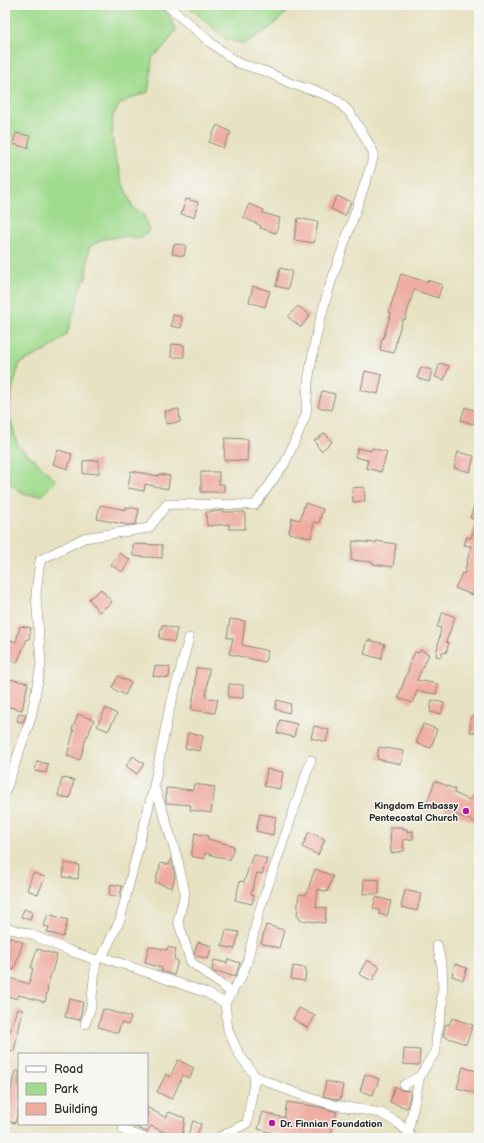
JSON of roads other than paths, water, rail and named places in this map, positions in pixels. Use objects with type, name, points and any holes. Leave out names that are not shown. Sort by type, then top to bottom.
[{"type":"street","points":[[5,792],[31,718],[41,664],[36,594],[40,560],[84,538],[149,528],[167,504],[255,505],[285,463],[306,415],[308,382],[317,332],[328,291],[371,166],[374,153],[350,114],[337,100],[324,94],[292,84],[268,72],[238,63],[211,44],[167,5]]},
{"type":"street","points":[[85,1024],[91,1007],[99,958],[120,920],[154,786],[168,715],[189,638]]},
{"type":"street","points":[[311,760],[258,916],[247,963],[240,980],[225,1003],[228,1030],[239,1054],[255,1076],[282,1088],[313,1099],[334,1105],[380,1113],[398,1123],[410,1135]]},
{"type":"street","points":[[154,786],[178,861],[185,893],[178,921],[191,962],[232,993]]},
{"type":"street","points":[[5,927],[30,934],[57,946],[207,993],[225,1003]]},
{"type":"street","points":[[410,1135],[420,1076],[436,1052],[436,1040],[443,1003],[441,998],[443,988],[442,967],[437,945]]},
{"type":"street","points":[[218,1138],[247,1123],[255,1076]]},
{"type":"street","points":[[404,1085],[420,1076]]},
{"type":"street","points":[[123,1130],[145,1138]]},
{"type":"place","name":"Kingdom Embassy Pentecostal Church","points":[[466,811]]},
{"type":"place","name":"Dr. Finnian Foundation","points":[[272,1123]]}]
